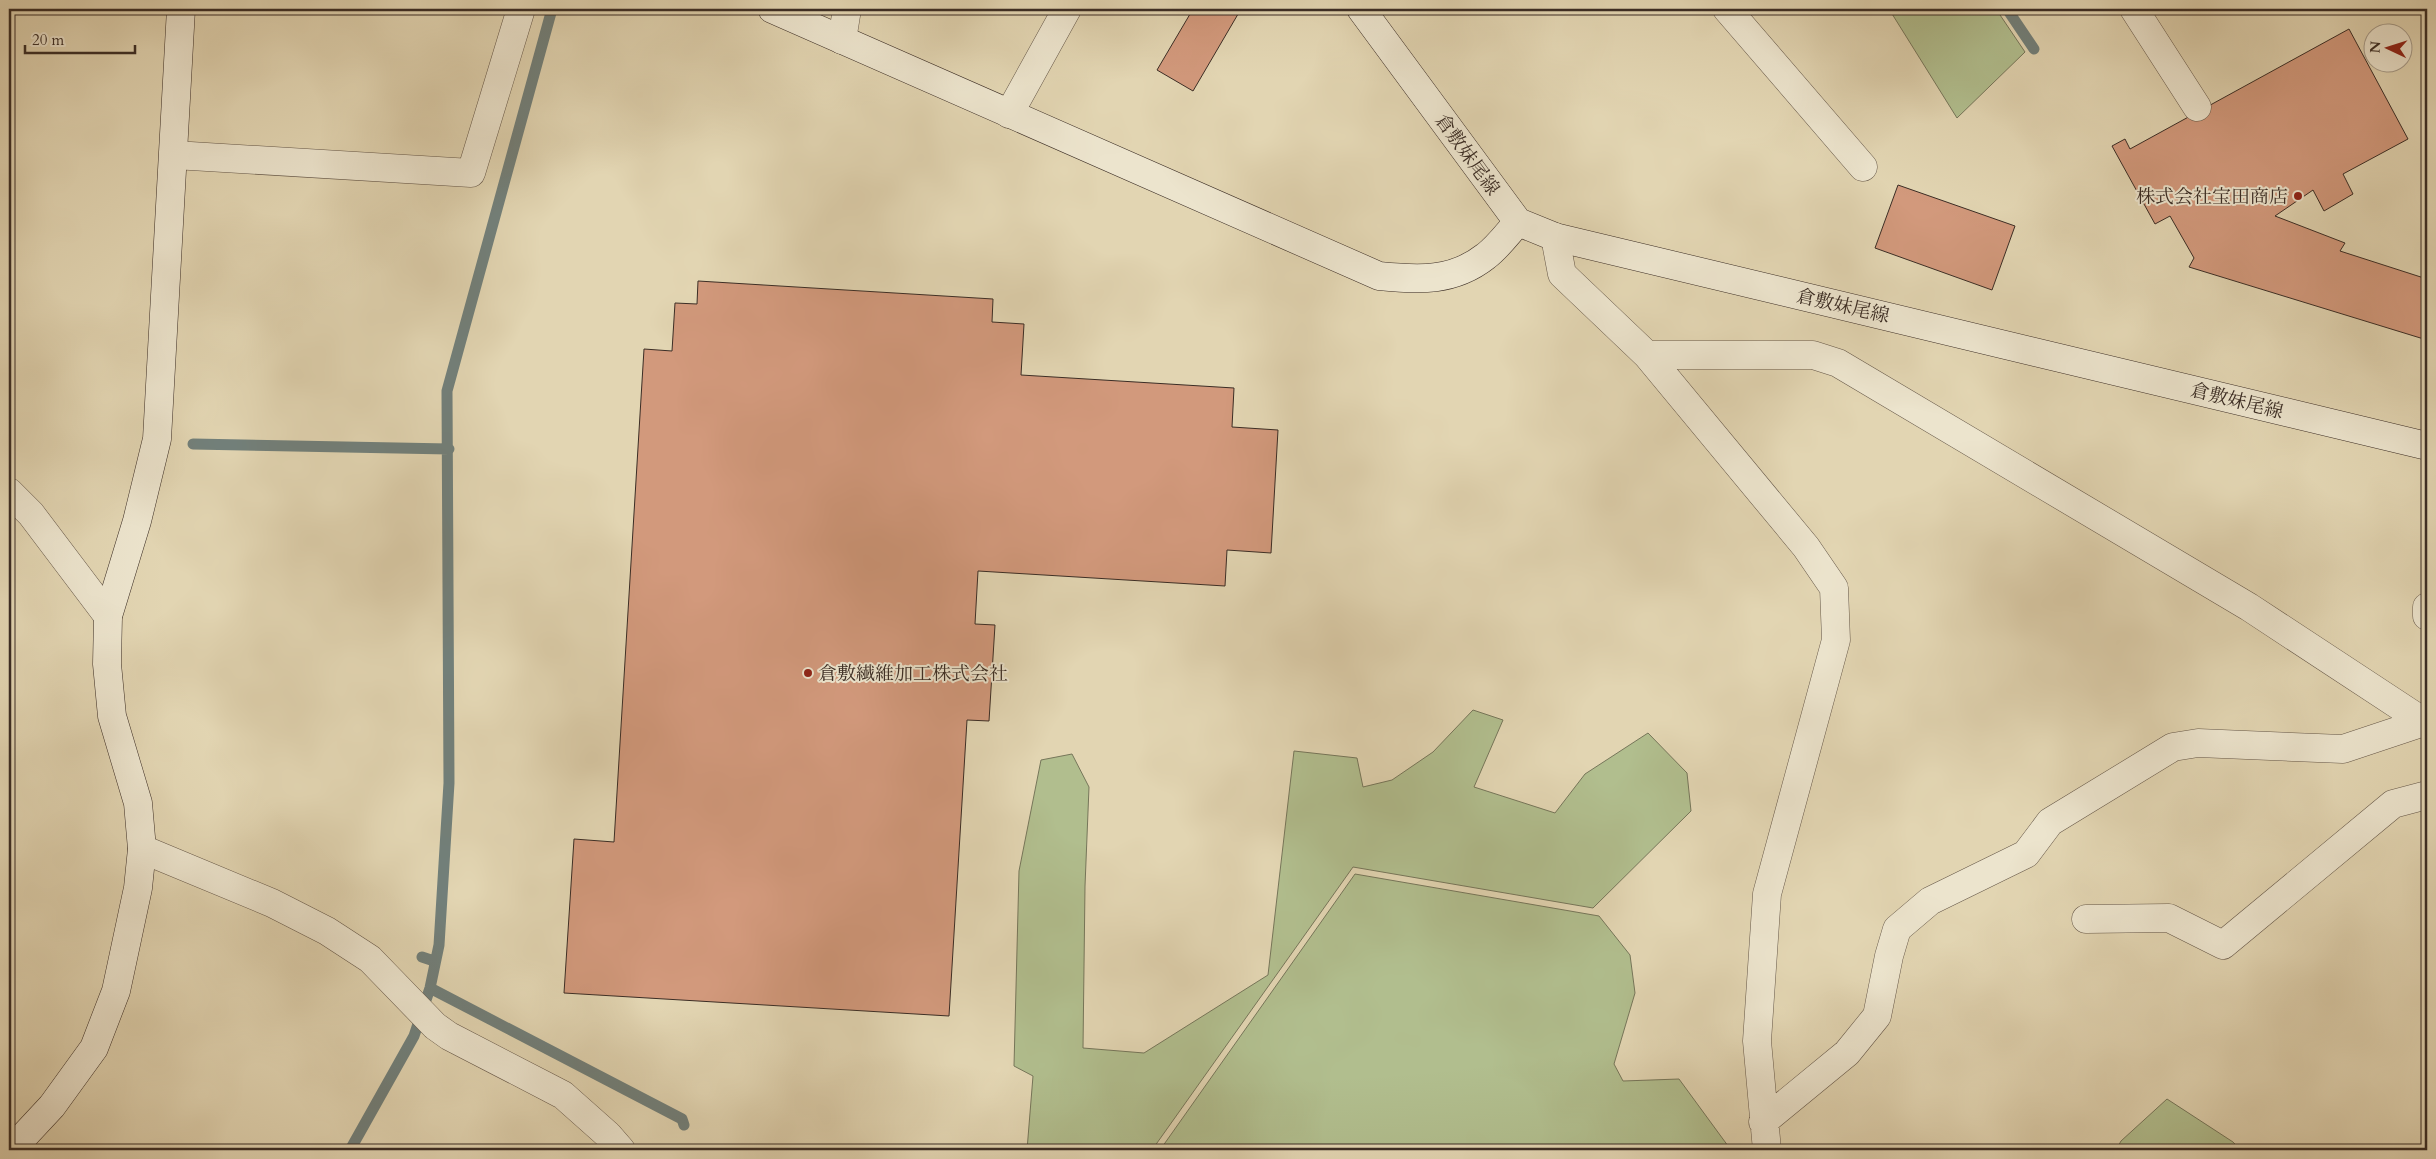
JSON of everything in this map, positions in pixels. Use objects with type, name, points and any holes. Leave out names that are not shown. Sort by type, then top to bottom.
[{"type":"street","points":[[11,1150],[52,1106],[94,1048],[116,991],[138,888],[142,849],[138,803],[112,716],[107,664],[108,616],[137,521],[158,439],[181,9]]},
{"type":"street","points":[[174,155],[470,173],[521,9]]},
{"type":"street","points":[[772,9],[1379,276],[1417,280],[1456,274],[1486,256],[1518,222]]},
{"type":"street","points":[[842,40],[847,9]]},
{"type":"street","points":[[1008,114],[1067,9]]},
{"type":"street","name":"倉敷妹尾線","points":[[1361,9],[1518,222],[1555,237],[2427,446]]},
{"type":"street","points":[[1727,9],[1862,167]]},
{"type":"street","points":[[2134,9],[2197,107]]},
{"type":"street","points":[[1555,237],[1562,274],[1647,355],[1806,547],[1834,588],[1836,640],[1767,894],[1757,1041],[1767,1150]]},
{"type":"street","points":[[1647,355],[1813,355],[1838,363],[2249,607],[2426,722]]},
{"type":"street","points":[[9,492],[31,514],[108,616]]},
{"type":"street","points":[[2427,607],[2427,616]]},
{"type":"street","points":[[1763,1122],[1847,1052],[1877,1016],[1889,956],[1897,929],[1930,901],[2026,854],[2050,822],[2173,747],[2198,743],[2343,749],[2426,722]]},
{"type":"street","points":[[2086,919],[2170,918],[2223,945],[2393,804],[2427,795]]},
{"type":"street","points":[[142,849],[272,903],[327,930],[370,959],[435,1026],[449,1036],[563,1095],[621,1150]]},
{"type":"green space","points":[[1889,9],[1996,9],[2025,52],[1957,118]]},
{"type":"green space","points":[[1473,710],[1503,720],[1474,787],[1555,813],[1585,774],[1648,733],[1687,773],[1691,811],[1593,908],[1353,867],[1152,1150],[1027,1150],[1033,1076],[1014,1066],[1019,871],[1041,760],[1072,754],[1089,787],[1085,886],[1083,1048],[1144,1053],[1268,975],[1294,751],[1357,758],[1363,787],[1392,780],[1433,752]]},
{"type":"green space","points":[[1355,874],[1599,916],[1630,955],[1635,993],[1614,1064],[1623,1081],[1679,1079],[1731,1150],[1160,1150]]},
{"type":"green space","points":[[2167,1099],[2233,1142],[2241,1150],[2116,1150],[2121,1141]]},
{"type":"building","points":[[1193,9],[1241,9],[1193,91],[1157,70]]},
{"type":"building","points":[[2349,29],[2364,57],[2364,72],[2372,72],[2408,139],[2343,174],[2353,194],[2324,211],[2313,190],[2275,216],[2345,243],[2340,251],[2427,279],[2427,340],[2189,267],[2194,258],[2170,216],[2155,224],[2112,146],[2125,139],[2130,149]]},
{"type":"building","points":[[1898,185],[2015,226],[1992,290],[1875,248]]},
{"type":"building","name":"倉敷繊維加工株式会社","points":[[698,281],[993,299],[992,322],[1024,324],[1021,375],[1234,388],[1232,427],[1278,430],[1271,553],[1227,550],[1225,586],[978,571],[975,624],[995,625],[989,721],[967,720],[949,1016],[564,993],[574,839],[614,842],[644,349],[672,351],[675,303],[697,304]]},
{"type":"waterway","points":[[350,1150],[414,1036],[430,988],[439,945],[449,783],[447,391],[552,9]]},
{"type":"waterway","points":[[2007,9],[2034,49]]},
{"type":"waterway","points":[[193,444],[449,449]]},
{"type":"waterway","points":[[422,957],[434,961]]},
{"type":"waterway","points":[[430,988],[682,1119],[684,1125]]},
{"type":"place","name":"株式会社宝田商店","points":[[2298,196]]},
{"type":"place","name":"倉敷繊維加工株式会社","points":[[808,673]]}]
